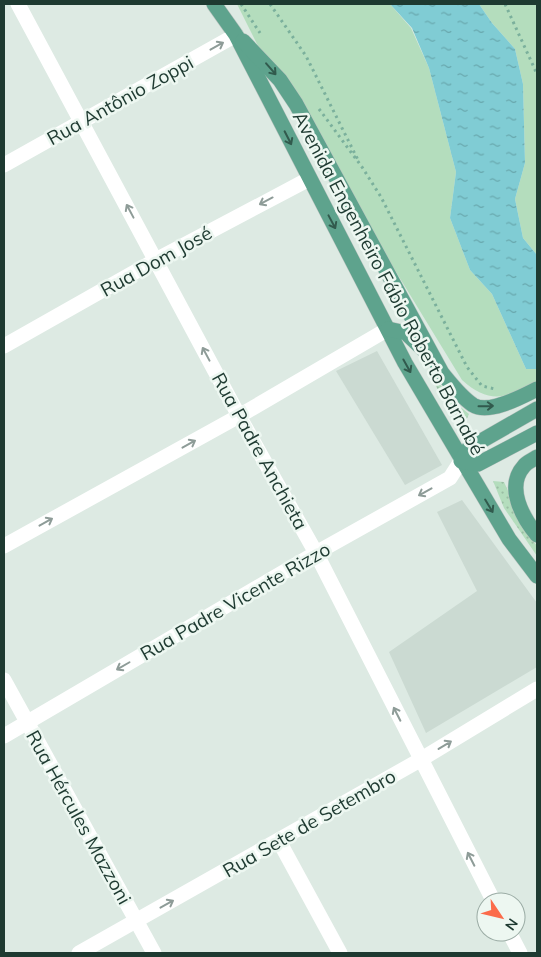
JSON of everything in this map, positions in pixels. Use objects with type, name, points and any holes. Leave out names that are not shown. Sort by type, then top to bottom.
[{"type":"main road","name":"Avenida Engenheiro Fábio Roberto Barnabé","points":[[214,4],[236,35],[309,179],[461,461],[509,539],[537,576]]},
{"type":"main road","points":[[236,35],[260,56],[280,80],[296,104],[436,361],[451,384],[477,406],[491,407],[515,400],[537,389]]},
{"type":"main road","points":[[388,328],[406,333],[436,361]]},
{"type":"main road","points":[[537,409],[469,448],[461,461],[478,464],[537,433]]},
{"type":"main road","points":[[537,457],[524,466],[516,481],[516,496],[521,510],[537,536]]},
{"type":"street","name":"Rua Padre Anchieta","points":[[18,4],[83,120],[239,416],[316,553],[489,892]]},
{"type":"street","name":"Rua Antônio Zoppi","points":[[4,165],[236,35]]},
{"type":"street","name":"Rua Dom José","points":[[4,346],[156,260],[309,179]]},
{"type":"street","points":[[4,546],[239,416],[388,328]]},
{"type":"street","name":"Rua Padre Vicente Rizzo","points":[[4,736],[316,553],[450,478],[461,461]]},
{"type":"street","name":"Rua Hércules Mazzoni","points":[[4,680],[154,953]]},
{"type":"street","name":"Rua Sete de Setembro","points":[[79,953],[420,760],[537,689]]},
{"type":"street","points":[[279,841],[340,953]]},
{"type":"path","points":[[270,4],[306,56],[362,167],[381,197],[467,367],[482,386],[500,389]]},
{"type":"path","points":[[505,4],[537,74]]},
{"type":"shaded area","points":[[377,351],[442,465],[405,485],[336,371]]},
{"type":"shaded area","points":[[462,500],[537,603],[537,667],[426,733],[389,652],[477,591],[437,512]]},
{"type":"green space","points":[[237,4],[390,4],[411,28],[429,68],[456,172],[450,218],[470,270],[492,294],[526,369],[537,369],[537,382],[508,395],[490,396],[472,388],[462,380],[257,44]]},
{"type":"green space","points":[[479,4],[537,4],[537,255],[523,238],[515,199],[525,163],[523,84],[515,49],[492,23]]},
{"type":"green space","points":[[429,372],[458,405],[469,414],[464,425],[442,398]]},
{"type":"green space","points":[[493,481],[504,482],[526,531],[537,546],[537,556],[504,508]]},
{"type":"water","points":[[390,4],[479,4],[492,23],[515,49],[523,84],[525,163],[515,199],[523,238],[537,255],[537,369],[526,369],[492,294],[470,270],[450,218],[456,172],[429,68],[412,28]]}]
